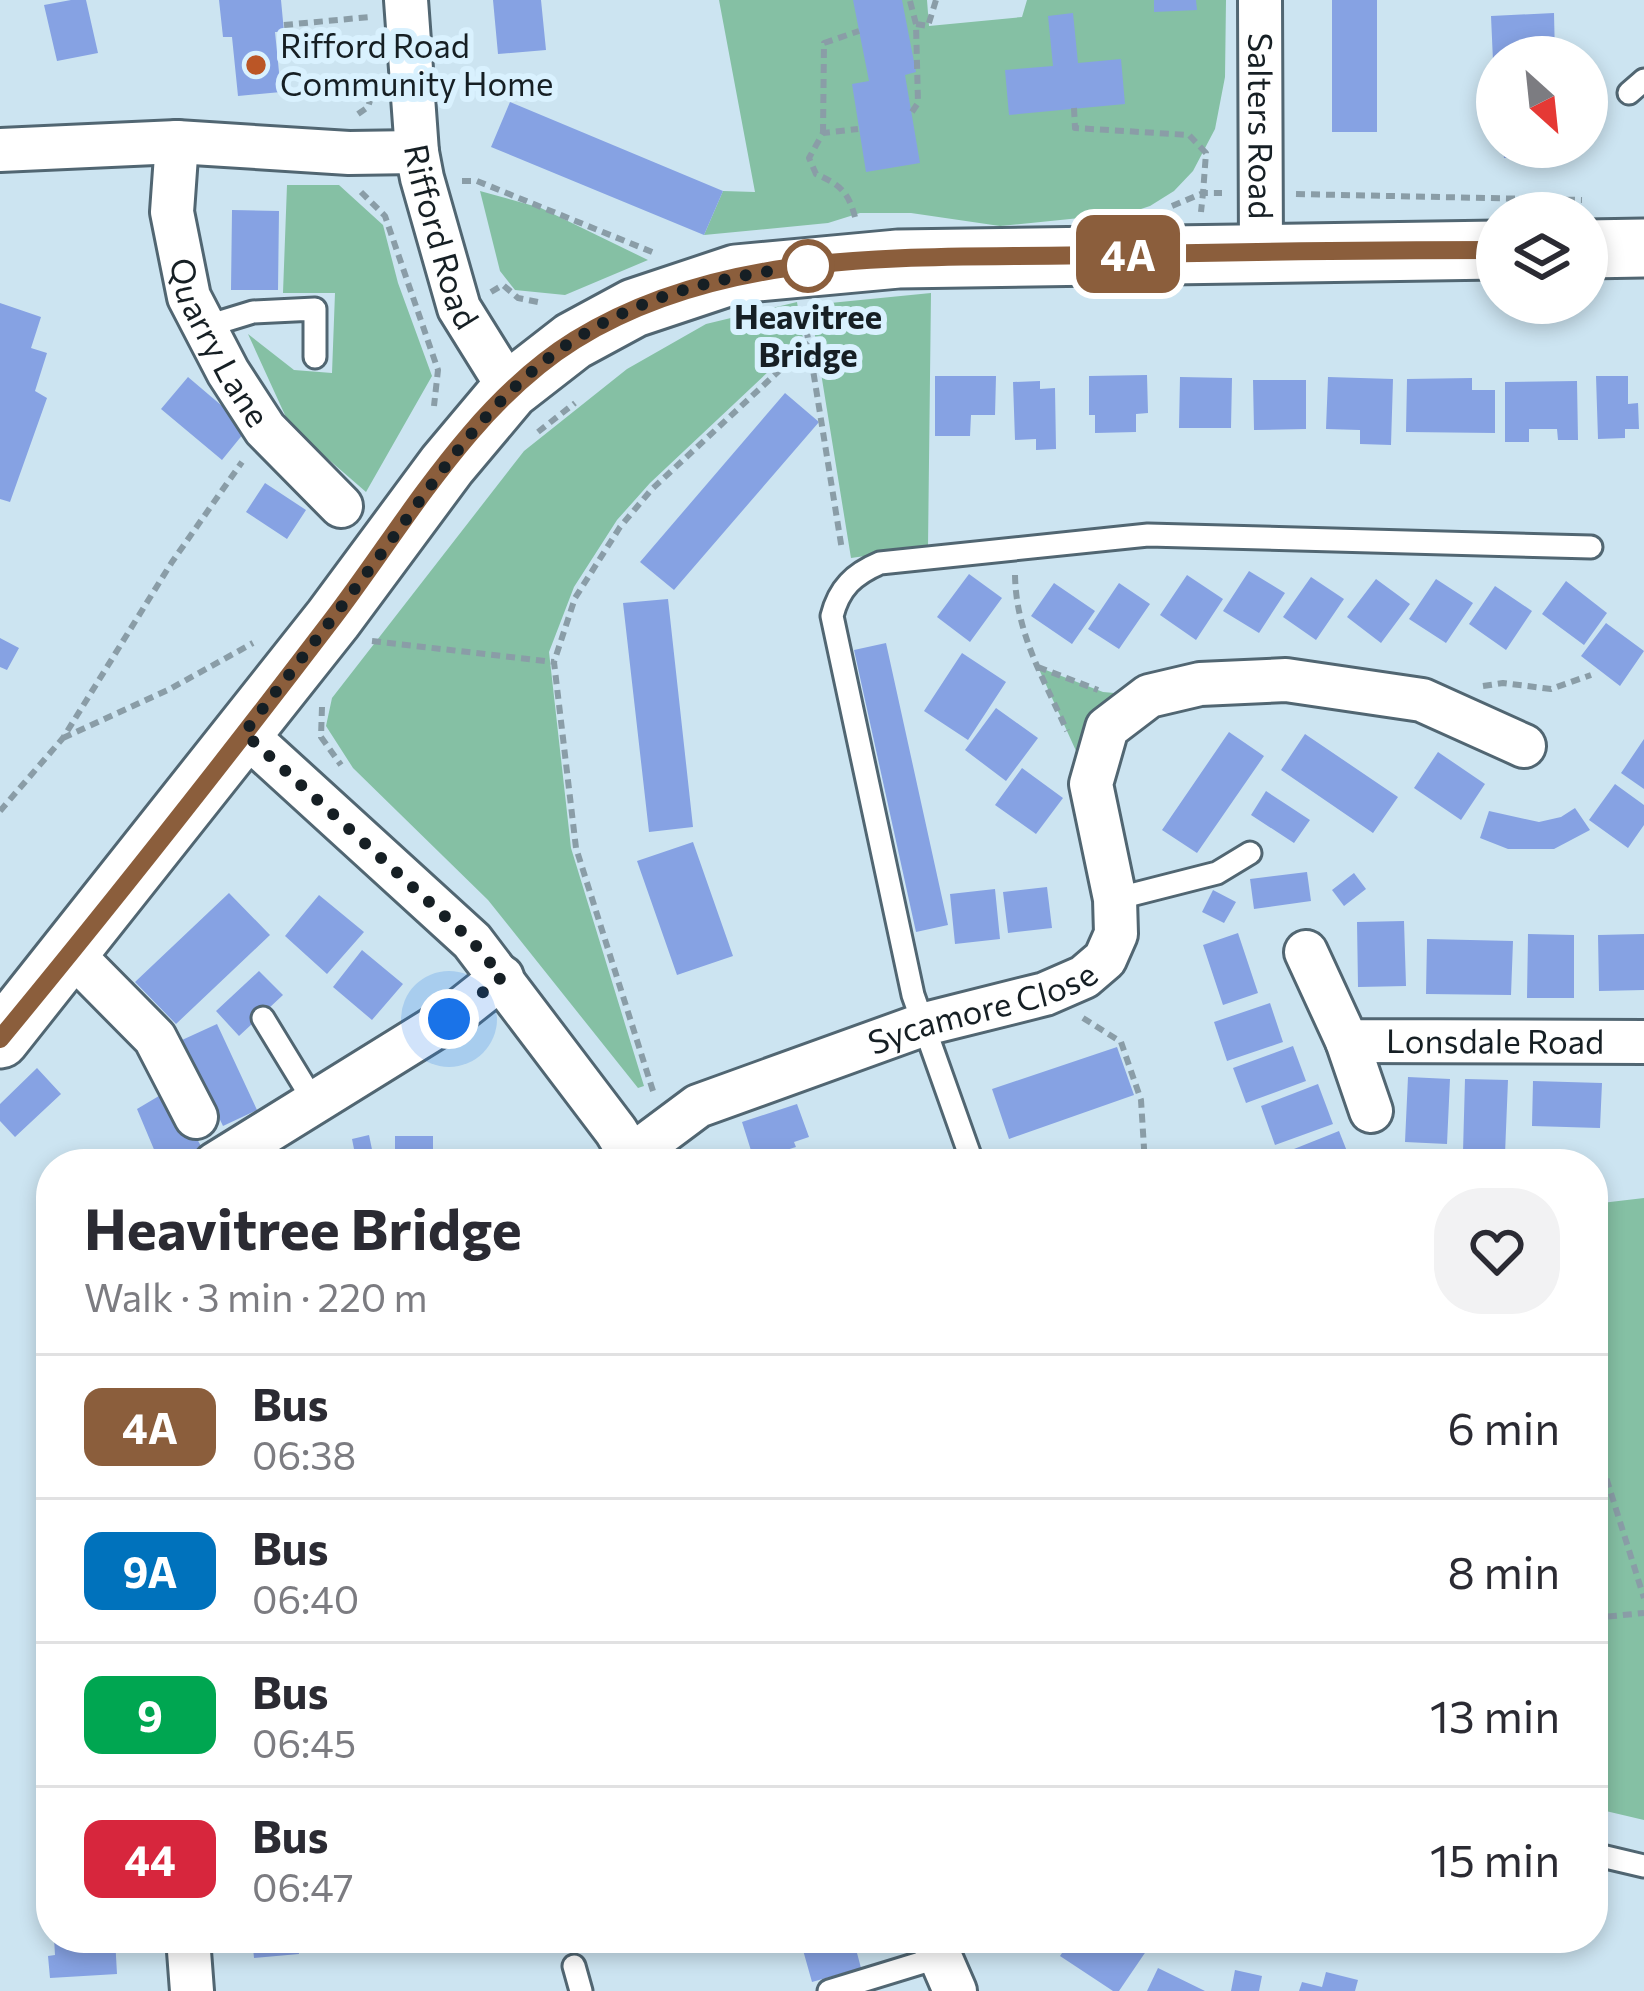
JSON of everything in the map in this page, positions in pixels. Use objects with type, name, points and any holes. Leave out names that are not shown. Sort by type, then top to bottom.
[{"type":"main road","points":[[1608,232],[1644,248]]},
{"type":"main road","points":[[0,1039],[244,733],[447,465],[522,412],[573,341],[634,308],[724,277],[859,262],[1476,250]]},
{"type":"street","name":"Salters Road","points":[[1260,0],[1262,251]]},
{"type":"street","name":"Rifford Road","points":[[388,9],[420,165],[459,308],[522,412]]},
{"type":"street","points":[[0,148],[178,142],[349,153],[420,165]]},
{"type":"street","name":"Quarry Lane","points":[[178,142],[172,212],[189,297],[228,372],[265,429],[341,506]]},
{"type":"street","name":"Sycamore Close","points":[[647,1149],[698,1106],[925,1024],[1045,994],[1084,977],[1105,959],[1116,934],[1115,899],[1091,784],[1107,728],[1149,696],[1200,684],[1286,680],[1422,700],[1525,746]]},
{"type":"street","points":[[244,733],[472,941],[626,1149]]},
{"type":"street","points":[[71,952],[155,1038],[196,1117]]},
{"type":"street","name":"Lonsdale Road","points":[[1306,952],[1347,1041],[1371,1111]]},
{"type":"street","points":[[238,1149],[449,1019],[502,977]]},
{"type":"street","name":"Lonsdale Road","points":[[1347,1041],[1644,1042]]},
{"type":"street","points":[[189,1953],[192,1991]]},
{"type":"lane","points":[[204,326],[254,312],[315,309],[315,357]]},
{"type":"lane","points":[[968,1149],[913,995],[832,616],[836,599],[848,583],[880,563],[1148,535],[1591,547]]},
{"type":"lane","points":[[1115,899],[1217,873],[1250,853]]},
{"type":"lane","points":[[263,1018],[313,1100]]},
{"type":"lane","points":[[1608,1858],[1644,1866]]},
{"type":"lane","points":[[829,1991],[942,1962]]},
{"type":"lane","points":[[574,1966],[581,1991]]},
{"type":"path","points":[[916,24],[928,26],[936,0]]},
{"type":"path","points":[[910,1],[916,24],[918,104],[912,112]]},
{"type":"path","points":[[284,25],[388,9]]},
{"type":"path","points":[[859,31],[824,43],[823,133],[809,158],[816,174],[841,185],[849,196],[859,262]]},
{"type":"path","points":[[1074,108],[1075,128],[1189,135],[1206,153],[1203,194],[1261,194],[1476,214]]},
{"type":"path","points":[[823,133],[858,129]]},
{"type":"path","points":[[420,165],[575,218],[673,261]]},
{"type":"path","points":[[348,179],[385,217],[438,370],[438,393],[430,416]]},
{"type":"path","points":[[797,267],[848,583]]},
{"type":"path","points":[[421,328],[503,285],[518,298],[542,303],[564,298]]},
{"type":"path","points":[[654,1095],[576,848],[554,662],[575,598],[620,527],[652,489],[809,343]]},
{"type":"path","points":[[522,412],[587,393]]},
{"type":"path","points":[[0,811],[63,738],[172,562],[265,429]]},
{"type":"path","points":[[1014,550],[1019,623],[1091,784]]},
{"type":"path","points":[[377,622],[363,640],[554,662]]},
{"type":"path","points":[[63,738],[168,691],[253,643]]},
{"type":"path","points":[[1039,667],[1103,692],[1149,696]]},
{"type":"path","points":[[325,693],[321,737],[346,771]]},
{"type":"path","points":[[1045,994],[1121,1042],[1141,1100],[1144,1149]]},
{"type":"path","points":[[1608,1484],[1644,1598]]},
{"type":"path","points":[[1608,1617],[1644,1613]]},
{"type":"green space","points":[[719,0],[927,0],[929,26],[1022,17],[1027,0],[1226,0],[1225,77],[1215,129],[1193,171],[1174,191],[1129,213],[1000,226],[911,213],[860,213],[828,223],[704,235],[723,191],[755,192]]},
{"type":"green space","points":[[287,185],[339,185],[383,225],[398,283],[432,376],[366,492],[290,426],[248,334],[294,370],[332,373],[335,293],[283,293]]},
{"type":"green space","points":[[480,191],[541,208],[648,260],[565,295],[515,290],[500,271]]},
{"type":"green space","points":[[931,293],[928,547],[851,558],[810,305]]},
{"type":"green space","points":[[797,302],[803,339],[617,520],[574,587],[549,652],[571,848],[644,1086],[638,1088],[488,900],[353,768],[326,726],[332,698],[524,451],[627,369],[706,324]]},
{"type":"green space","points":[[1038,667],[1103,692],[1149,696],[1091,784]]},
{"type":"green space","points":[[1644,1198],[1644,1820],[1608,1812],[1608,1202]]},
{"type":"building","points":[[86,0],[98,53],[57,61],[44,5]]},
{"type":"building","name":"Rifford Road Community Home","points":[[219,0],[281,0],[284,32],[275,32],[281,92],[238,96],[232,37],[223,37]]},
{"type":"building","points":[[493,0],[541,0],[546,50],[498,54]]},
{"type":"building","points":[[853,0],[902,0],[916,72],[905,75],[920,163],[866,172],[852,84],[869,81]]},
{"type":"building","points":[[1154,0],[1196,0],[1197,10],[1154,12]]},
{"type":"building","points":[[1332,0],[1377,0],[1377,132],[1332,132]]},
{"type":"building","points":[[1073,13],[1078,63],[1121,59],[1125,104],[1009,115],[1005,70],[1053,66],[1048,16]]},
{"type":"building","points":[[1554,13],[1555,36],[1492,36],[1491,16]]},
{"type":"building","points":[[510,102],[723,191],[704,235],[491,147]]},
{"type":"building","points":[[232,210],[279,211],[278,290],[231,290]]},
{"type":"building","points":[[0,303],[41,317],[31,348],[47,353],[35,391],[47,398],[10,502],[0,499]]},
{"type":"building","points":[[1147,375],[1148,413],[1136,414],[1136,432],[1095,433],[1095,415],[1089,415],[1089,376]]},
{"type":"building","points":[[935,376],[996,376],[995,415],[971,415],[970,436],[935,436]]},
{"type":"building","points":[[1596,376],[1628,376],[1628,404],[1638,403],[1639,429],[1625,429],[1625,438],[1598,439]]},
{"type":"building","points":[[188,377],[248,428],[222,460],[161,409]]},
{"type":"building","points":[[1180,377],[1232,378],[1231,428],[1179,428]]},
{"type":"building","points":[[1328,377],[1393,379],[1391,445],[1360,444],[1360,430],[1326,429]]},
{"type":"building","points":[[1472,378],[1472,390],[1495,390],[1495,433],[1406,432],[1407,379]]},
{"type":"building","points":[[1253,380],[1306,380],[1306,429],[1254,430]]},
{"type":"building","points":[[1040,381],[1040,389],[1055,388],[1056,449],[1036,450],[1036,439],[1015,440],[1013,382]]},
{"type":"building","points":[[1577,381],[1578,440],[1558,440],[1557,429],[1529,429],[1529,442],[1505,442],[1505,382]]},
{"type":"building","points":[[785,393],[819,422],[674,590],[640,562]]},
{"type":"building","points":[[265,483],[306,510],[287,539],[246,512]]},
{"type":"building","points":[[1249,571],[1285,593],[1259,633],[1223,611]]},
{"type":"building","points":[[969,574],[1002,598],[970,642],[937,617]]},
{"type":"building","points":[[1187,575],[1223,599],[1196,640],[1160,615]]},
{"type":"building","points":[[1311,577],[1344,599],[1316,640],[1283,617]]},
{"type":"building","points":[[1376,579],[1410,604],[1381,643],[1347,617]]},
{"type":"building","points":[[1436,579],[1473,603],[1446,643],[1409,619]]},
{"type":"building","points":[[1566,581],[1607,613],[1584,645],[1542,614]]},
{"type":"building","points":[[1054,583],[1095,611],[1072,644],[1031,616]]},
{"type":"building","points":[[1119,583],[1150,604],[1119,649],[1088,629]]},
{"type":"building","points":[[1495,586],[1532,611],[1506,650],[1469,624]]},
{"type":"building","points":[[668,599],[693,827],[649,832],[623,603]]},
{"type":"building","points":[[1606,623],[1644,651],[1620,686],[1581,656]]},
{"type":"building","points":[[0,638],[19,648],[7,670],[0,667]]},
{"type":"building","points":[[886,643],[948,925],[916,932],[854,650]]},
{"type":"building","points":[[962,653],[1006,682],[968,740],[924,711]]},
{"type":"building","points":[[996,708],[1038,738],[1006,781],[965,750]]},
{"type":"building","points":[[1229,732],[1264,756],[1197,853],[1162,830]]},
{"type":"building","points":[[1305,734],[1398,797],[1373,833],[1281,770]]},
{"type":"building","points":[[1644,739],[1644,789],[1621,773]]},
{"type":"building","points":[[1438,752],[1485,784],[1461,820],[1414,788]]},
{"type":"building","points":[[1022,768],[1063,798],[1036,834],[995,805]]},
{"type":"building","points":[[1615,784],[1644,805],[1644,825],[1628,848],[1589,820]]},
{"type":"building","points":[[1266,791],[1310,820],[1294,843],[1251,815]]},
{"type":"building","points":[[1575,808],[1590,830],[1554,849],[1508,849],[1480,838],[1489,811],[1539,822]]},
{"type":"building","points":[[693,842],[733,956],[677,975],[637,861]]},
{"type":"building","points":[[1307,872],[1311,901],[1254,909],[1250,879]]},
{"type":"building","points":[[1354,873],[1366,889],[1344,906],[1332,890]]},
{"type":"building","points":[[1047,887],[1052,928],[1008,933],[1003,892]]},
{"type":"building","points":[[995,889],[1000,939],[955,944],[950,894]]},
{"type":"building","points":[[1213,890],[1236,902],[1224,923],[1202,912]]},
{"type":"building","points":[[229,893],[270,935],[176,1024],[135,982]]},
{"type":"building","points":[[319,895],[364,932],[327,974],[285,936]]},
{"type":"building","points":[[1404,921],[1406,986],[1358,987],[1357,922]]},
{"type":"building","points":[[1238,933],[1258,993],[1223,1005],[1203,945]]},
{"type":"building","points":[[1528,934],[1574,935],[1574,998],[1527,998]]},
{"type":"building","points":[[1644,934],[1644,990],[1599,991],[1598,935]]},
{"type":"building","points":[[1427,939],[1513,941],[1511,995],[1426,994]]},
{"type":"building","points":[[362,950],[403,984],[372,1020],[333,987]]},
{"type":"building","points":[[259,971],[283,995],[239,1036],[216,1011]]},
{"type":"building","points":[[1270,1003],[1283,1042],[1227,1061],[1214,1022]]},
{"type":"building","points":[[217,1024],[257,1110],[223,1126],[182,1040]]},
{"type":"building","points":[[1293,1046],[1306,1081],[1246,1103],[1233,1068]]},
{"type":"building","points":[[1117,1047],[1134,1095],[1009,1139],[992,1089]]},
{"type":"building","points":[[37,1068],[61,1094],[15,1137],[0,1121],[0,1104]]},
{"type":"building","points":[[1408,1077],[1450,1079],[1447,1144],[1405,1142]]},
{"type":"building","points":[[1465,1079],[1508,1080],[1505,1149],[1463,1149]]},
{"type":"building","points":[[1533,1081],[1602,1083],[1600,1128],[1532,1126]]},
{"type":"building","points":[[1318,1084],[1333,1124],[1275,1145],[1261,1106]]},
{"type":"building","points":[[169,1090],[200,1149],[154,1149],[137,1109]]},
{"type":"building","points":[[797,1104],[809,1137],[794,1142],[796,1147],[790,1149],[751,1149],[742,1122]]},
{"type":"building","points":[[1339,1131],[1346,1149],[1294,1149]]},
{"type":"building","points":[[369,1135],[372,1149],[354,1149],[352,1139]]},
{"type":"building","points":[[395,1136],[433,1136],[433,1149],[395,1149]]},
{"type":"building","points":[[116,1953],[117,1974],[50,1978],[48,1956]]},
{"type":"building","points":[[254,1953],[299,1954],[254,1958]]},
{"type":"building","points":[[804,1953],[857,1953],[861,1968],[812,1982]]},
{"type":"building","points":[[1062,1953],[1145,1953],[1119,1991],[1060,1956]]},
{"type":"building","points":[[1158,1968],[1205,1991],[1147,1991]]},
{"type":"building","points":[[1235,1970],[1262,1976],[1259,1991],[1231,1991]]},
{"type":"building","points":[[1326,1972],[1358,1980],[1355,1991],[1299,1991],[1302,1982],[1322,1987]]},
{"type":"bus line","name":"4A","points":[[0,1039],[510,390],[573,341],[634,308],[736,274],[898,259],[1476,250]]},
{"type":"place","name":"Rifford Road Community Home","points":[[256,65]]},
{"type":"place","name":"Heavitree Bridge","points":[[808,266]]},
{"type":"route","points":[[449,1019],[502,977],[472,941],[244,733],[447,465],[510,390],[573,341],[634,308],[711,280],[808,266]]}]
